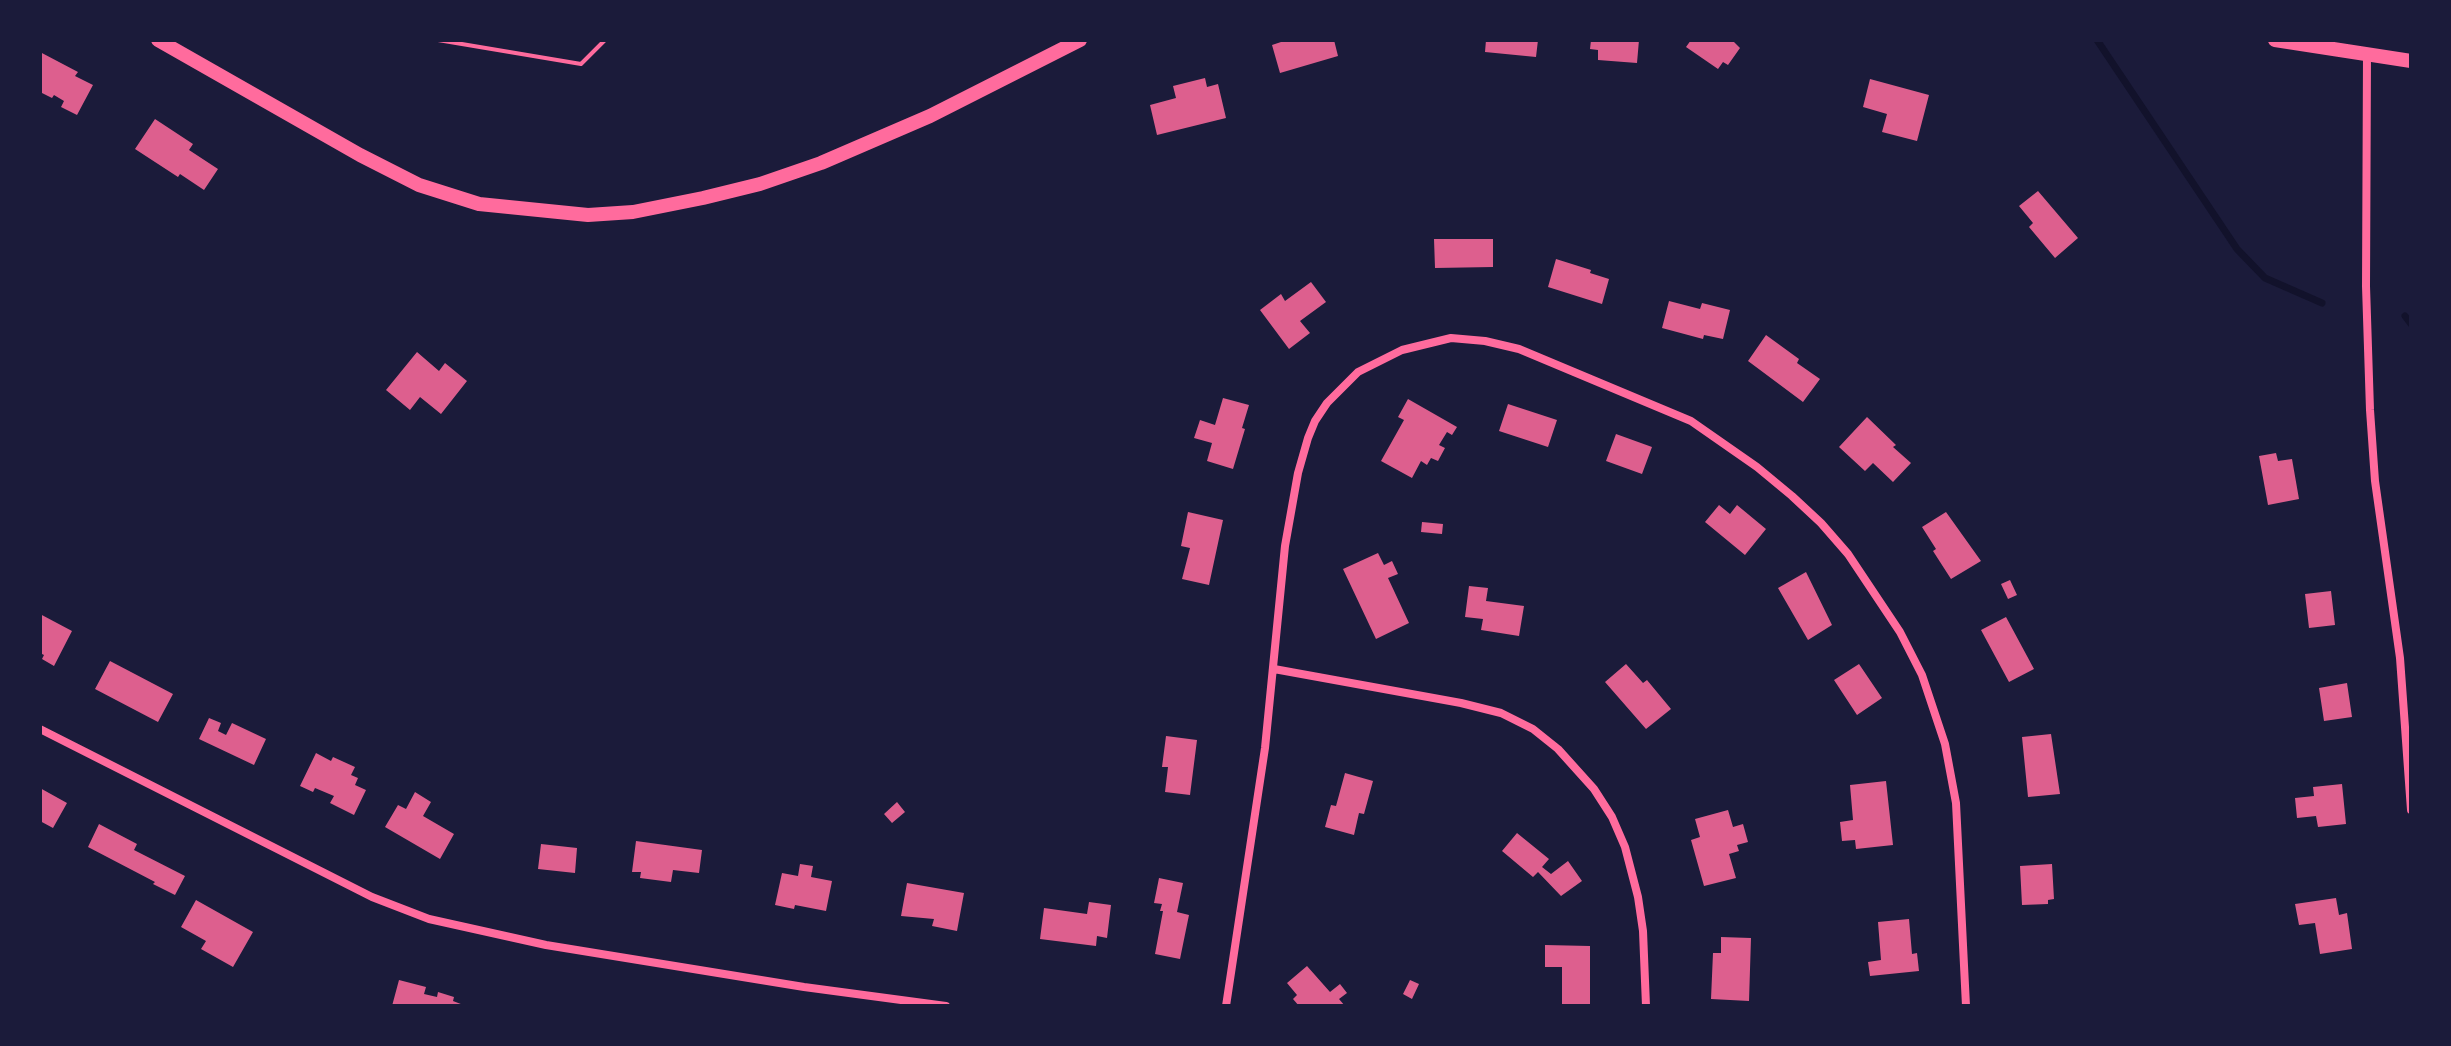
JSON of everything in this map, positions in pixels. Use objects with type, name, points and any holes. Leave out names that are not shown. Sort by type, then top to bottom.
[{"type":"street","points":[[158,40],[360,155],[419,185],[479,204],[588,215],[633,212],[703,198],[760,184],[831,159],[930,116],[1080,40]]},
{"type":"street","points":[[2275,40],[2411,61]]},
{"type":"street","points":[[2367,55],[2366,286],[2370,410],[2375,481],[2400,658],[2411,810]]},
{"type":"street","points":[[1226,1006],[1274,669],[1285,546],[1298,473],[1308,438],[1315,421],[1341,386],[1372,363],[1402,350],[1459,338],[1519,349],[1691,421],[1757,467],[1821,523],[1848,554],[1900,632],[1922,675],[1937,716],[1956,803],[1966,1006]]},
{"type":"street","points":[[1274,669],[1501,713],[1520,720],[1558,749],[1594,789],[1612,817],[1625,847],[1643,931],[1646,1006]]},
{"type":"street","points":[[40,729],[372,897],[429,919],[561,947],[804,987],[946,1006]]},
{"type":"path","points":[[438,40],[581,64],[605,40]]},
{"type":"building","points":[[1287,40],[1334,40],[1338,56],[1280,73],[1272,45]]},
{"type":"building","points":[[1486,40],[1538,40],[1536,57],[1485,52]]},
{"type":"building","points":[[1591,40],[1639,40],[1637,63],[1598,60],[1598,50],[1590,49]]},
{"type":"building","points":[[1691,40],[1732,40],[1740,48],[1728,65],[1723,62],[1718,69],[1686,47]]},
{"type":"building","points":[[40,52],[78,72],[75,76],[93,85],[77,115],[61,107],[64,101],[40,92]]},
{"type":"building","points":[[1205,78],[1207,87],[1218,84],[1226,118],[1157,135],[1150,105],[1176,98],[1173,86]]},
{"type":"building","points":[[1870,79],[1929,95],[1917,141],[1882,132],[1887,114],[1863,107]]},
{"type":"building","points":[[155,119],[193,144],[189,150],[218,169],[204,190],[135,149]]},
{"type":"building","points":[[2038,191],[2078,238],[2055,258],[2029,227],[2033,223],[2019,206]]},
{"type":"building","points":[[1434,239],[1493,239],[1493,267],[1435,268]]},
{"type":"building","points":[[1556,259],[1609,279],[1602,304],[1548,287]]},
{"type":"building","points":[[1311,282],[1326,302],[1300,321],[1310,333],[1289,349],[1260,310],[1281,294],[1285,301]]},
{"type":"building","points":[[1669,301],[1700,309],[1702,303],[1730,310],[1723,339],[1704,335],[1703,339],[1662,328]]},
{"type":"building","points":[[1766,335],[1820,379],[1803,402],[1748,361]]},
{"type":"building","points":[[417,352],[439,371],[445,363],[467,381],[441,414],[420,397],[410,410],[386,390]]},
{"type":"building","points":[[1223,398],[1249,405],[1233,469],[1207,461],[1212,443],[1194,438],[1200,420],[1215,425]]},
{"type":"building","points":[[1408,399],[1457,427],[1452,435],[1447,432],[1439,445],[1445,448],[1438,461],[1431,458],[1427,465],[1421,461],[1412,478],[1381,461],[1404,420],[1398,417]]},
{"type":"building","points":[[1508,404],[1557,420],[1548,447],[1499,431]]},
{"type":"building","points":[[1867,417],[1911,463],[1893,482],[1873,463],[1865,471],[1839,447]]},
{"type":"building","points":[[1616,434],[1652,447],[1642,474],[1606,461]]},
{"type":"building","points":[[2276,453],[2278,461],[2292,459],[2299,499],[2268,505],[2259,456]]},
{"type":"building","points":[[1719,505],[1730,514],[1737,505],[1766,529],[1745,555],[1705,522]]},
{"type":"building","points":[[1188,512],[1223,520],[1209,585],[1182,579],[1190,548],[1181,546]]},
{"type":"building","points":[[1946,512],[1981,561],[1951,579],[1922,527]]},
{"type":"building","points":[[1422,522],[1443,524],[1442,534],[1421,532]]},
{"type":"building","points":[[1378,553],[1384,565],[1392,561],[1398,574],[1388,578],[1409,623],[1376,639],[1343,569]]},
{"type":"building","points":[[1806,572],[1832,625],[1808,640],[1778,588]]},
{"type":"building","points":[[2010,580],[2017,595],[2008,599],[2001,584]]},
{"type":"building","points":[[1469,586],[1488,588],[1486,601],[1524,606],[1519,636],[1481,630],[1483,619],[1465,617]]},
{"type":"building","points":[[2331,591],[2335,625],[2309,628],[2305,594]]},
{"type":"building","points":[[40,614],[72,631],[54,666],[42,659],[44,655],[40,653]]},
{"type":"building","points":[[2006,617],[2034,669],[2009,682],[1981,630]]},
{"type":"building","points":[[110,661],[173,694],[158,722],[95,689]]},
{"type":"building","points":[[1626,664],[1643,683],[1647,680],[1671,709],[1646,729],[1605,682]]},
{"type":"building","points":[[1859,664],[1882,698],[1857,715],[1834,680]]},
{"type":"building","points":[[2347,683],[2352,717],[2324,721],[2319,688]]},
{"type":"building","points":[[209,718],[221,723],[218,731],[226,735],[232,723],[266,739],[254,765],[199,739]]},
{"type":"building","points":[[2051,734],[2060,794],[2028,797],[2022,737]]},
{"type":"building","points":[[1166,736],[1197,740],[1190,795],[1165,792],[1168,767],[1162,767]]},
{"type":"building","points":[[316,753],[331,761],[333,757],[355,767],[351,775],[358,778],[355,785],[366,790],[354,815],[330,803],[334,796],[300,786]]},
{"type":"building","points":[[1345,773],[1373,781],[1364,814],[1359,813],[1354,835],[1325,827],[1331,805],[1336,806]]},
{"type":"building","points":[[1886,781],[1893,845],[1856,849],[1855,840],[1842,841],[1840,822],[1853,820],[1850,785]]},
{"type":"building","points":[[2342,784],[2346,824],[2318,827],[2316,816],[2297,818],[2295,798],[2314,796],[2313,787]]},
{"type":"building","points":[[40,788],[67,803],[53,828],[40,821]]},
{"type":"building","points":[[415,792],[431,802],[423,816],[454,834],[440,859],[385,827],[398,805],[406,809]]},
{"type":"building","points":[[897,802],[905,812],[892,823],[884,814]]},
{"type":"building","points":[[1728,810],[1733,827],[1743,824],[1748,842],[1737,845],[1739,851],[1729,854],[1736,878],[1704,886],[1691,840],[1700,837],[1695,819]]},
{"type":"building","points":[[99,824],[137,844],[134,850],[185,876],[175,895],[88,847]]},
{"type":"building","points":[[1517,833],[1549,859],[1542,867],[1551,874],[1568,861],[1582,881],[1561,896],[1538,872],[1533,877],[1502,851]]},
{"type":"building","points":[[636,841],[702,850],[699,873],[673,870],[671,882],[640,878],[641,872],[632,872]]},
{"type":"building","points":[[541,844],[577,848],[575,873],[538,869]]},
{"type":"building","points":[[800,864],[813,866],[811,877],[832,881],[826,911],[775,905],[782,873],[798,876]]},
{"type":"building","points":[[2052,864],[2054,899],[2048,900],[2048,904],[2022,905],[2020,866]]},
{"type":"building","points":[[1159,878],[1183,883],[1177,912],[1189,915],[1180,959],[1155,954],[1163,911],[1160,911],[1162,904],[1154,903]]},
{"type":"building","points":[[907,883],[964,893],[957,931],[932,926],[934,919],[901,916]]},
{"type":"building","points":[[2336,898],[2339,915],[2347,913],[2352,949],[2320,954],[2315,923],[2299,925],[2295,904]]},
{"type":"building","points":[[196,900],[253,932],[233,967],[201,949],[206,941],[181,927]]},
{"type":"building","points":[[1089,902],[1111,905],[1107,938],[1097,936],[1096,946],[1040,939],[1044,908],[1087,914]]},
{"type":"building","points":[[1909,919],[1912,954],[1917,953],[1919,971],[1870,976],[1868,962],[1881,960],[1878,922]]},
{"type":"building","points":[[1721,937],[1751,938],[1749,1001],[1711,999],[1713,953],[1721,953]]},
{"type":"building","points":[[1545,945],[1590,946],[1590,1005],[1562,1004],[1562,967],[1545,967]]},
{"type":"building","points":[[1307,966],[1330,992],[1340,984],[1347,993],[1339,999],[1345,1006],[1299,1006],[1293,999],[1297,995],[1287,983]]},
{"type":"building","points":[[399,980],[426,987],[424,994],[437,997],[438,992],[454,997],[453,1001],[466,1006],[392,1006]]},
{"type":"building","points":[[1410,980],[1419,984],[1412,999],[1403,994]]},
{"type":"waterway","points":[[2097,40],[2237,249],[2265,278],[2322,303]]},
{"type":"waterway","points":[[2405,316],[2411,324]]}]
